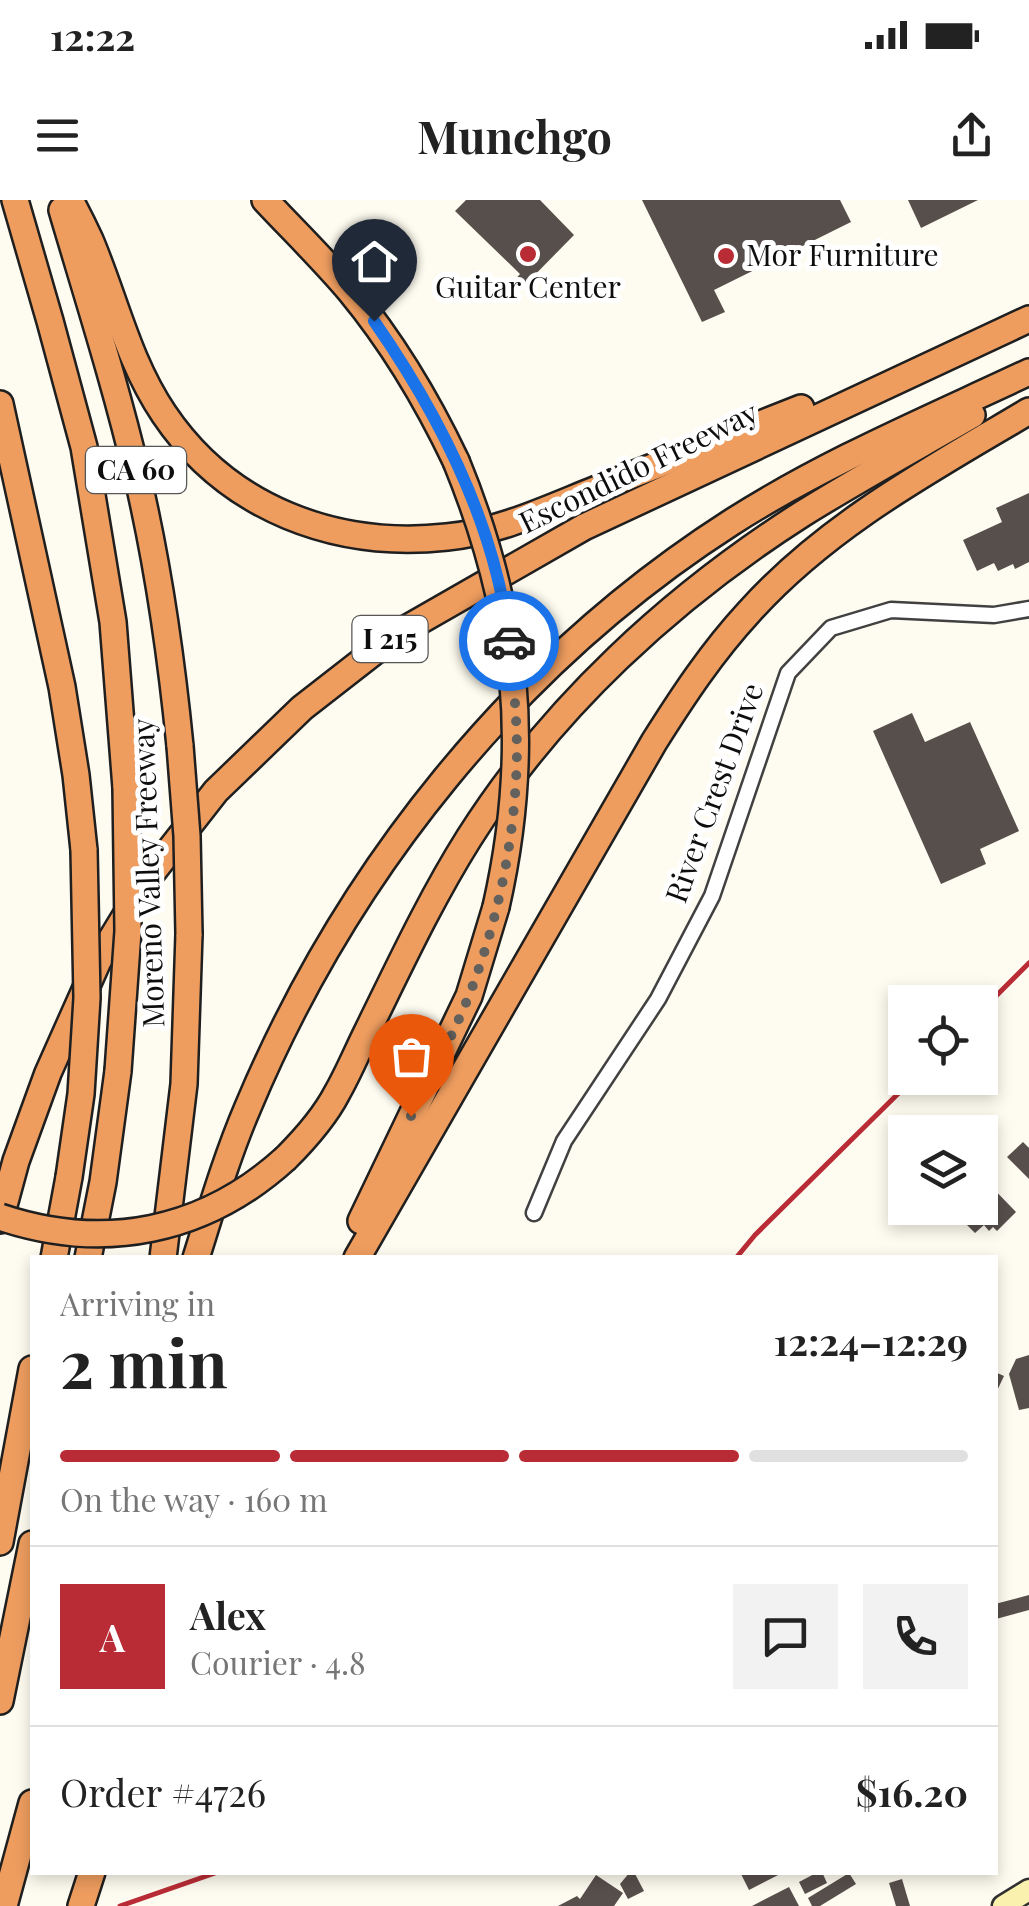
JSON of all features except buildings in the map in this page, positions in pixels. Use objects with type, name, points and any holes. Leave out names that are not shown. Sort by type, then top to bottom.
[{"type":"highway","points":[[15,200],[84,447],[113,622],[126,788],[128,930],[118,1070],[89,1255]]},
{"type":"highway","name":"Moreno Valley Freeway","points":[[59,200],[138,478],[159,583],[180,746],[189,934],[184,1084],[163,1255]]},
{"type":"highway","points":[[70,200],[90,240],[129,348],[148,387],[182,438],[210,468],[248,496],[302,522],[354,536],[392,540],[450,537],[504,525],[1029,318]]},
{"type":"highway","points":[[265,200],[374,321],[430,408],[474,504],[499,585],[514,684],[516,780],[512,828],[496,907],[469,996],[345,1255]]},
{"type":"highway","name":"Escondido Freeway","points":[[0,1219],[48,1073],[98,961],[152,874],[216,791],[302,708],[396,634],[584,527],[1029,318]]},
{"type":"highway","points":[[197,1255],[247,1108],[328,946],[382,862],[494,721],[621,602],[732,522],[855,453],[1029,372]]},
{"type":"highway","points":[[0,1219],[74,1234],[133,1232],[204,1212],[266,1176],[303,1142],[337,1094],[470,838],[543,738],[592,685],[643,634],[766,538],[1029,383]]},
{"type":"highway","points":[[0,404],[62,687],[84,850],[87,998],[81,1094],[55,1255]]},
{"type":"highway","points":[[359,1255],[644,758],[704,665],[750,610],[803,558],[872,506],[1029,411]]},
{"type":"highway","points":[[0,1542],[30,1380]]},
{"type":"highway","points":[[0,1701],[30,1554]]},
{"type":"highway","points":[[7,1898],[30,1811]]},
{"type":"highway","points":[[81,1906],[91,1875]]},
{"type":"main road","points":[[1003,1906],[1029,1890]]},
{"type":"street","name":"River Crest Drive","points":[[534,1213],[564,1141],[658,1000],[712,896],[788,674],[831,628],[892,610],[994,615],[1029,609]]},
{"type":"railway","points":[[998,994],[1029,963]]},
{"type":"railway","points":[[738,1255],[897,1095]]},
{"type":"railway","points":[[120,1906],[209,1875]]},
{"type":"way so far","points":[[411,1116],[469,996],[504,868],[516,780],[509,641]]},
{"type":"place","name":"Guitar Center","points":[[528,254]]},
{"type":"place","name":"Mor Furniture","points":[[726,256]]},
{"type":"route","points":[[374,321],[430,408],[474,504],[499,585],[509,641]]}]
